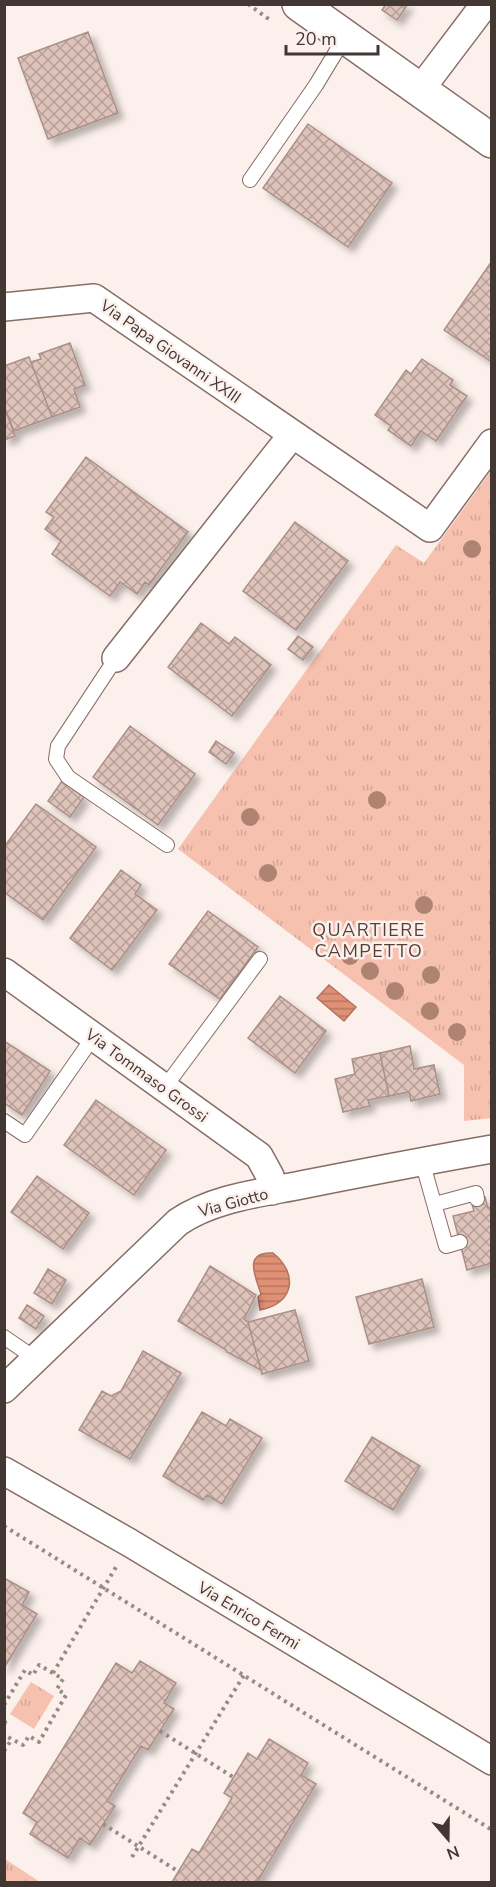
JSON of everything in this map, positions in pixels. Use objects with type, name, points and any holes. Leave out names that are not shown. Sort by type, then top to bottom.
[{"type":"main road","points":[[299,4],[492,141]]},
{"type":"street","points":[[420,90],[485,4]]},
{"type":"street","name":"Via Papa Giovanni XXIII","points":[[4,307],[94,298],[430,528],[492,443]]},
{"type":"street","points":[[116,658],[291,435]]},
{"type":"street","name":"Via Tommaso Grossi","points":[[4,972],[259,1156],[270,1176],[272,1191]]},
{"type":"street","name":"Via Giotto","points":[[4,1389],[178,1221],[194,1211],[214,1203],[492,1149]]},
{"type":"street","name":"Via Enrico Fermi","points":[[4,1471],[130,1543],[492,1761]]},
{"type":"lane","points":[[250,180],[316,85],[345,37]]},
{"type":"lane","points":[[116,658],[58,746],[56,759],[68,777],[166,845]]},
{"type":"lane","points":[[165,1087],[260,959]]},
{"type":"lane","points":[[4,1121],[25,1135],[94,1036]]},
{"type":"lane","points":[[422,1161],[446,1246],[460,1242]]},
{"type":"lane","points":[[435,1204],[476,1193],[477,1199]]},
{"type":"lane","points":[[4,1337],[36,1359]]},
{"type":"path","points":[[4,1526],[492,1830]]},
{"type":"path","points":[[53,1673],[130,1543]]},
{"type":"path","points":[[4,1705],[25,1670],[33,1675],[39,1665],[63,1679],[57,1689],[66,1695],[39,1742],[29,1736],[23,1745],[4,1735]]},
{"type":"path","points":[[132,1857],[244,1675]]},
{"type":"path","points":[[4,1722],[7,1723],[4,1727]]},
{"type":"path","points":[[160,1731],[233,1778]]},
{"type":"path","points":[[4,1751],[12,1739]]},
{"type":"path","points":[[103,1824],[179,1872]]},
{"type":"green space","points":[[491,471],[492,1118],[464,1121],[464,1065],[178,849],[396,545],[424,563]]},
{"type":"green space","points":[[31,1682],[54,1696],[34,1729],[10,1714]]},
{"type":"green space","points":[[5,1859],[40,1882],[5,1882]]},
{"type":"shaded area","points":[[329,985],[356,1007],[344,1021],[317,998]]},
{"type":"shaded area","points":[[264,1253],[273,1253],[287,1270],[289,1287],[280,1302],[260,1310],[258,1297],[261,1294],[254,1273],[254,1260]]},
{"type":"building","points":[[386,4],[408,4],[397,20],[382,10]]},
{"type":"building","points":[[88,32],[118,113],[48,139],[18,58]]},
{"type":"building","points":[[308,124],[392,183],[348,247],[263,188]]},
{"type":"building","points":[[492,261],[492,362],[444,330]]},
{"type":"building","points":[[70,343],[85,385],[74,389],[80,407],[52,417],[31,362],[41,359],[39,354]]},
{"type":"building","points":[[29,357],[52,417],[14,431],[4,406],[4,366]]},
{"type":"building","points":[[422,359],[453,380],[450,385],[467,396],[436,441],[421,431],[411,446],[388,430],[391,426],[375,415],[406,370],[411,374]]},
{"type":"building","points":[[4,406],[15,436],[4,440]]},
{"type":"building","points":[[86,457],[188,532],[149,585],[145,582],[137,594],[120,582],[110,596],[52,554],[61,541],[45,529],[54,517],[46,512]]},
{"type":"building","points":[[295,522],[348,561],[296,630],[243,591]]},
{"type":"building","points":[[201,623],[229,644],[235,637],[271,665],[232,716],[168,667]]},
{"type":"building","points":[[298,636],[313,647],[303,660],[288,649]]},
{"type":"building","points":[[130,726],[195,774],[158,825],[93,777]]},
{"type":"building","points":[[216,741],[234,753],[226,764],[209,752]]},
{"type":"building","points":[[62,781],[84,797],[70,817],[48,801]]},
{"type":"building","points":[[36,804],[96,847],[43,920],[4,892],[4,847]]},
{"type":"building","points":[[121,870],[141,885],[135,894],[157,910],[112,970],[70,938]]},
{"type":"building","points":[[208,911],[258,947],[220,999],[169,964]]},
{"type":"building","points":[[280,996],[326,1031],[295,1073],[248,1038]]},
{"type":"building","points":[[4,1041],[50,1071],[22,1115],[4,1103]]},
{"type":"building","points":[[410,1046],[414,1069],[434,1065],[440,1094],[411,1101],[409,1092],[389,1096],[380,1053]]},
{"type":"building","points":[[380,1053],[389,1096],[368,1100],[370,1106],[343,1112],[335,1079],[355,1074],[352,1059]]},
{"type":"building","points":[[96,1100],[166,1150],[134,1195],[64,1145]]},
{"type":"building","points":[[37,1176],[89,1213],[63,1249],[11,1212]]},
{"type":"building","points":[[485,1197],[488,1208],[492,1207],[492,1263],[467,1270],[453,1216],[474,1211],[471,1201]]},
{"type":"building","points":[[210,1266],[256,1295],[244,1319],[248,1322],[261,1370],[178,1321]]},
{"type":"building","points":[[48,1269],[66,1280],[52,1304],[34,1293]]},
{"type":"building","points":[[422,1279],[434,1327],[369,1344],[356,1297]]},
{"type":"building","points":[[27,1305],[44,1316],[36,1329],[19,1318]]},
{"type":"building","points":[[295,1310],[309,1361],[262,1374],[248,1322]]},
{"type":"building","points":[[143,1351],[181,1373],[130,1459],[79,1430],[102,1391],[111,1396],[121,1391]]},
{"type":"building","points":[[202,1412],[226,1426],[230,1419],[262,1438],[222,1504],[207,1495],[203,1500],[163,1476]]},
{"type":"building","points":[[372,1437],[420,1466],[393,1510],[345,1481]]},
{"type":"building","points":[[4,1578],[29,1592],[22,1605],[37,1614],[4,1668]]},
{"type":"building","points":[[140,1661],[176,1683],[164,1703],[174,1709],[148,1750],[141,1746],[107,1801],[115,1806],[90,1845],[80,1838],[68,1858],[30,1834],[37,1822],[23,1813],[116,1663],[132,1673]]},
{"type":"building","points":[[269,1739],[308,1763],[301,1775],[316,1784],[257,1882],[172,1882],[192,1849],[199,1853],[232,1798],[224,1793],[248,1753],[257,1759]]},
{"type":"district","name":"QUARTIERE CAMPETTO","points":[[369,940]]}]
